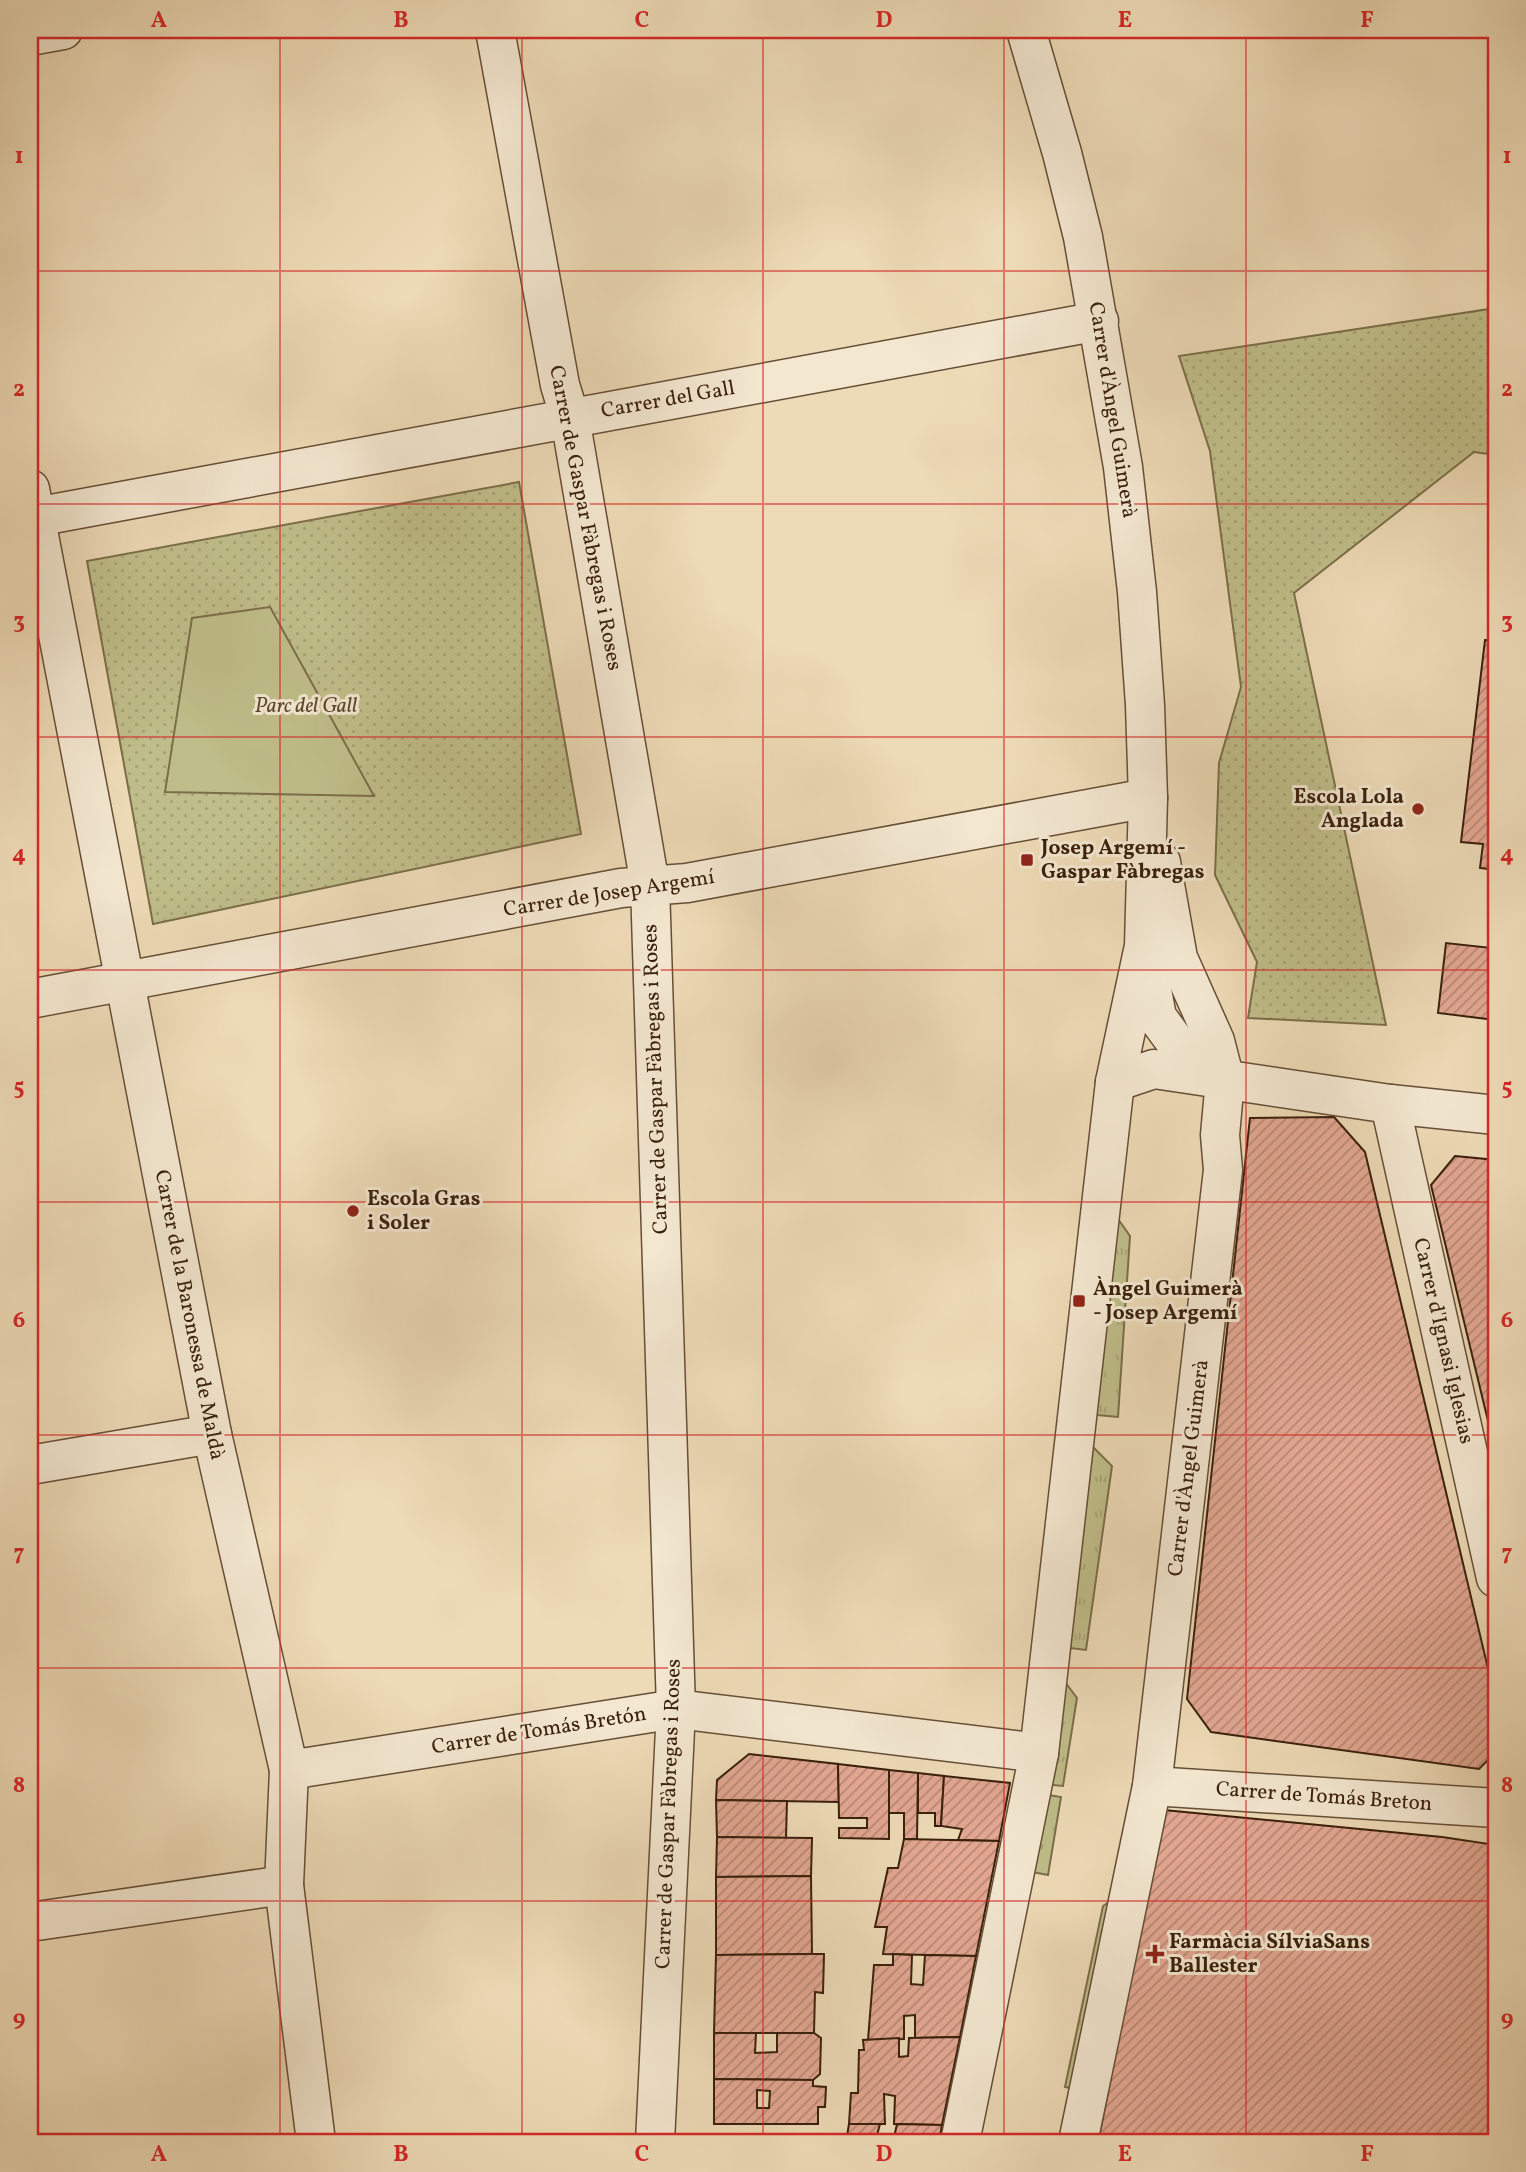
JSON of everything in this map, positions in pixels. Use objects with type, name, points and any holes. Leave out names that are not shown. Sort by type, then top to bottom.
[{"type":"street","points":[[30,36],[62,30]]},
{"type":"street","name":"Carrer de Gaspar Fàbregas i Roses","points":[[495,30],[560,385],[570,418],[650,885],[676,1709],[655,2142]]},
{"type":"street","name":"Carrer d'Àngel Guimerà","points":[[960,2142],[1039,1753],[1115,1082],[1144,946],[1148,798],[1137,592],[1123,467],[1099,321],[1062,153],[1026,30]]},
{"type":"street","name":"Carrer del Gall","points":[[32,508],[570,418],[1099,321]]},
{"type":"street","name":"Carrer de la Baronessa de Maldà","points":[[32,508],[212,1434],[289,1770],[284,1885],[316,2142]]},
{"type":"street","name":"Carrer d'Àngel Guimerà","points":[[1078,2142],[1152,1786],[1223,1170],[1220,1135],[1225,1080],[1215,1041],[1178,958],[1148,798]]},
{"type":"street","name":"Carrer de Josep Argemí","points":[[30,999],[621,888],[687,883],[1148,798]]},
{"type":"street","points":[[1144,946],[1157,1017],[1176,1042],[1225,1080]]},
{"type":"street","points":[[1115,1082],[1154,1069],[1390,1104],[1496,1115]]},
{"type":"street","name":"Carrer d'Ignasi Iglesias","points":[[1390,1104],[1496,1578]]},
{"type":"street","points":[[30,1465],[212,1434]]},
{"type":"street","name":"Carrer de Tomás Bretón","points":[[289,1770],[676,1709],[1039,1753]]},
{"type":"street","name":"Carrer de Tomás Breton","points":[[1152,1786],[1496,1808]]},
{"type":"street","points":[[30,1922],[284,1885]]},
{"type":"green space","points":[[1496,308],[1496,455],[1474,452],[1294,593],[1386,1025],[1248,1018],[1257,962],[1215,875],[1219,763],[1241,687],[1210,451],[1179,356]]},
{"type":"green space","name":"Parc del Gall","points":[[519,482],[581,834],[153,924],[87,561]]},
{"type":"green space","points":[[270,607],[374,796],[165,792],[192,618]]},
{"type":"green space","points":[[1111,1209],[1130,1236],[1118,1417],[1087,1414]]},
{"type":"green space","points":[[1084,1438],[1112,1466],[1086,1650],[1061,1647]]},
{"type":"green space","points":[[1059,1674],[1077,1698],[1063,1786],[1043,1784]]},
{"type":"green space","points":[[1042,1794],[1061,1797],[1048,1875],[1027,1871]]},
{"type":"green space","points":[[1130,1888],[1092,2092],[1065,2087],[1103,1906]]},
{"type":"building","points":[[1485,640],[1496,641],[1496,870],[1480,868],[1483,844],[1461,842]]},
{"type":"building","points":[[1496,901],[1496,1020],[1438,1013],[1446,943],[1491,948]]},
{"type":"building","points":[[1334,1117],[1365,1152],[1496,1702],[1496,1752],[1479,1769],[1211,1732],[1187,1699],[1250,1118]]},
{"type":"building","points":[[1455,1156],[1496,1160],[1496,1454],[1431,1185]]},
{"type":"building","points":[[749,1754],[838,1764],[839,1802],[716,1800],[717,1780]]},
{"type":"building","points":[[838,1764],[889,1770],[889,1839],[839,1838],[839,1828],[867,1828],[867,1818],[839,1818]]},
{"type":"building","points":[[889,1770],[918,1773],[917,1839],[904,1839],[904,1813],[889,1813]]},
{"type":"building","points":[[918,1773],[944,1776],[941,1826],[935,1826],[935,1813],[918,1813]]},
{"type":"building","points":[[944,1776],[1010,1783],[999,1841],[958,1840],[962,1829],[941,1826]]},
{"type":"building","points":[[716,1800],[787,1801],[786,1838],[717,1837]]},
{"type":"building","points":[[1164,1810],[1442,1837],[1496,1845],[1496,2142],[1098,2142]]},
{"type":"building","points":[[717,1837],[812,1838],[811,1876],[716,1877]]},
{"type":"building","points":[[904,1839],[999,1841],[976,1956],[883,1954],[887,1927],[875,1927],[888,1868],[898,1868]]},
{"type":"building","points":[[811,1876],[812,1954],[716,1955],[716,1877]]},
{"type":"building","points":[[824,1954],[823,1993],[815,1992],[814,2033],[714,2033],[716,1955]]},
{"type":"building","points":[[893,1954],[912,1955],[911,1984],[923,1985],[925,1955],[976,1956],[960,2037],[915,2038],[915,2015],[904,2016],[904,2039],[868,2040],[874,1965],[893,1965]]},
{"type":"building","points":[[714,2033],[756,2033],[755,2053],[777,2052],[777,2033],[814,2033],[821,2038],[820,2074],[813,2080],[714,2079]]},
{"type":"building","points":[[960,2037],[942,2125],[894,2124],[895,2096],[884,2094],[885,2124],[849,2124],[851,2093],[858,2093],[859,2050],[864,2050],[863,2040],[899,2038],[899,2057],[908,2056],[909,2038]]},
{"type":"building","points":[[714,2079],[813,2080],[813,2086],[826,2087],[825,2107],[818,2107],[818,2124],[714,2124]],"holes":[[[757,2090],[770,2091],[769,2108],[757,2108]]]},
{"type":"building","points":[[849,2124],[880,2124],[876,2139],[889,2142],[846,2142]]},
{"type":"building","points":[[897,2124],[942,2125],[939,2142],[893,2142]]},
{"type":"place","name":"Escola Lola Anglada","points":[[1418,809]]},
{"type":"place","name":"Josep Argemí - Gaspar Fàbregas","points":[[1027,860]]},
{"type":"place","name":"Escola Gras i Soler","points":[[353,1211]]},
{"type":"place","name":"Àngel Guimerà - Josep Argemí","points":[[1079,1301]]},
{"type":"place","name":"Farmàcia SílviaSans Ballester","points":[[1155,1954]]}]
